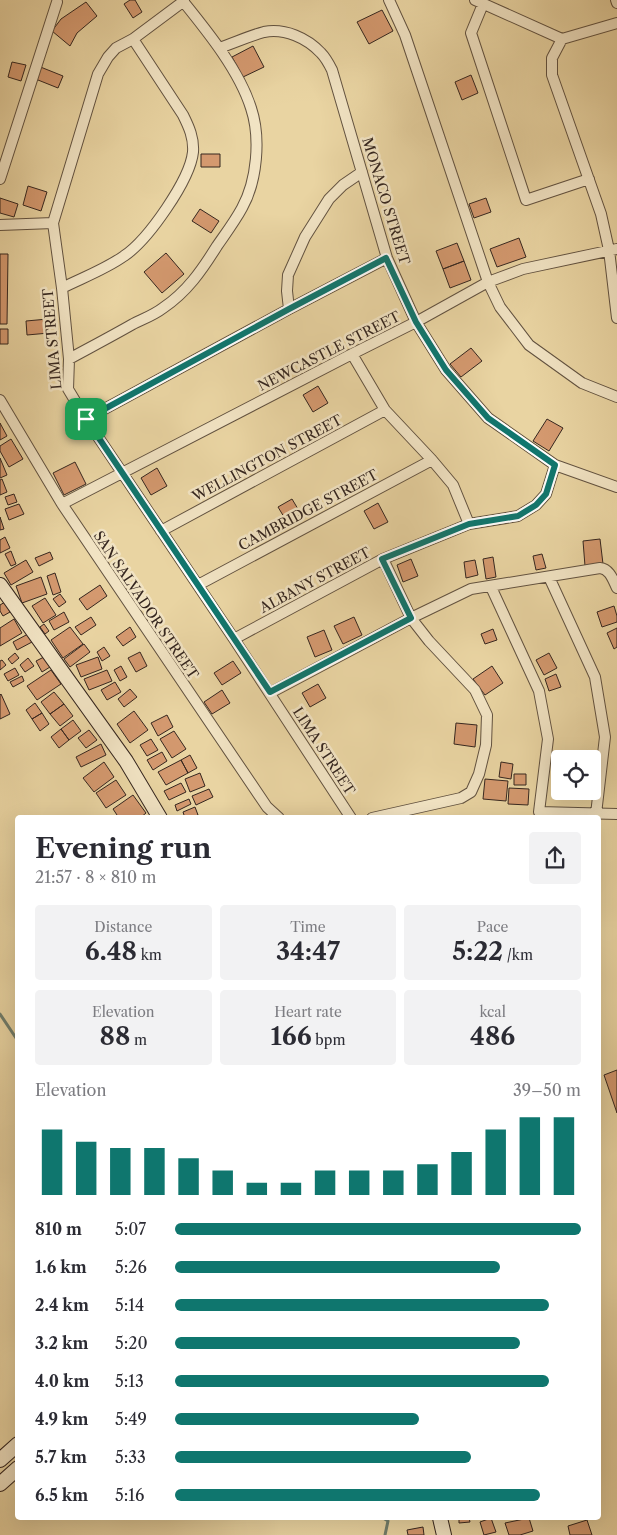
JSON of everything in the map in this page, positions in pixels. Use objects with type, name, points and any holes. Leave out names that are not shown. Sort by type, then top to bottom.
[{"type":"main road","points":[[0,585],[126,761],[158,815]]},
{"type":"main road","points":[[0,1460],[15,1447]]},
{"type":"main road","points":[[0,1484],[15,1471]]},
{"type":"main road","points":[[440,1520],[444,1535]]},
{"type":"street","points":[[389,0],[405,34],[488,282],[500,307],[529,344],[582,383],[617,397]]},
{"type":"street","points":[[0,179],[57,1]]},
{"type":"street","points":[[69,358],[163,308],[184,291],[206,264],[243,208],[250,192],[254,177],[256,155],[256,133],[252,109],[242,87],[219,48],[183,1]]},
{"type":"street","name":"LIMA STREET","points":[[183,1],[133,39],[116,48],[98,74],[53,223],[69,358],[68,389],[86,419],[234,638],[350,815]]},
{"type":"street","points":[[588,179],[526,200],[471,33],[479,2],[562,39],[617,23]]},
{"type":"street","name":"MONACO STREET","points":[[219,48],[265,32],[280,32],[296,35],[310,43],[322,54],[332,70],[386,258],[416,322],[446,370],[488,418],[555,465],[617,487]]},
{"type":"street","points":[[62,288],[124,256],[145,238],[186,176],[190,164],[193,141],[190,128],[184,115],[133,39]]},
{"type":"street","points":[[562,39],[552,58],[552,74],[613,250],[617,318]]},
{"type":"street","points":[[289,309],[287,292],[288,274],[305,236],[330,199],[343,185],[362,172]]},
{"type":"street","points":[[0,225],[53,223]]},
{"type":"street","name":"NEWCASTLE STREET","points":[[62,504],[416,322],[488,282],[523,269],[613,250]]},
{"type":"street","points":[[86,419],[386,258]]},
{"type":"street","points":[[352,354],[385,410],[453,485],[469,524]]},
{"type":"street","name":"SAN SALVADOR STREET","points":[[0,400],[62,504],[253,787],[267,807],[276,815]]},
{"type":"street","name":"WELLINGTON STREET","points":[[161,530],[385,410]]},
{"type":"street","name":"CAMBRIDGE STREET","points":[[198,585],[432,460]]},
{"type":"street","name":"ALBANY STREET","points":[[234,638],[382,559],[469,524],[518,516],[536,505],[546,494],[555,465]]},
{"type":"street","points":[[382,559],[411,618],[429,641],[474,690],[487,715],[486,745],[479,774],[471,792],[461,798],[385,815]]},
{"type":"street","points":[[270,692],[411,618],[471,590],[600,568],[605,568],[608,571],[617,588]]},
{"type":"street","points":[[548,577],[595,677],[606,737],[596,814]]},
{"type":"street","points":[[491,587],[539,691],[548,739],[539,812],[617,814]]},
{"type":"building","points":[[130,0],[135,0],[142,12],[133,18],[124,4]]},
{"type":"building","points":[[86,2],[97,16],[77,33],[70,46],[52,31],[61,19]]},
{"type":"building","points":[[382,10],[393,31],[369,44],[357,22]]},
{"type":"building","points":[[253,46],[264,67],[243,77],[232,57]]},
{"type":"building","points":[[12,62],[26,65],[21,81],[8,77]]},
{"type":"building","points":[[38,66],[63,76],[58,88],[33,78]]},
{"type":"building","points":[[471,75],[478,93],[462,100],[455,82]]},
{"type":"building","points":[[201,154],[220,154],[220,167],[201,167]]},
{"type":"building","points":[[28,186],[47,192],[41,211],[23,205]]},
{"type":"building","points":[[0,198],[18,204],[14,217],[0,213]]},
{"type":"building","points":[[486,198],[491,212],[474,218],[469,204]]},
{"type":"building","points":[[200,209],[219,221],[211,233],[192,221]]},
{"type":"building","points":[[519,238],[526,257],[497,267],[490,249]]},
{"type":"building","points":[[457,243],[464,261],[443,269],[436,251]]},
{"type":"building","points":[[166,253],[184,274],[162,293],[144,272]]},
{"type":"building","points":[[0,254],[8,254],[7,324],[0,324]]},
{"type":"building","points":[[464,261],[471,280],[450,288],[443,269]]},
{"type":"building","points":[[48,319],[49,333],[27,335],[26,321]]},
{"type":"building","points":[[0,329],[8,329],[8,344],[0,344]]},
{"type":"building","points":[[471,348],[482,361],[461,377],[450,364]]},
{"type":"building","points":[[318,386],[328,403],[313,412],[303,395]]},
{"type":"building","points":[[547,419],[563,428],[549,451],[533,441]]},
{"type":"building","points":[[0,423],[7,436],[0,440]]},
{"type":"building","points":[[11,439],[23,459],[9,467],[0,451],[0,446]]},
{"type":"building","points":[[0,458],[7,475],[0,478]]},
{"type":"building","points":[[75,462],[86,484],[64,495],[53,473]]},
{"type":"building","points":[[157,468],[167,486],[151,495],[141,478]]},
{"type":"building","points":[[2,479],[7,492],[0,495],[0,480]]},
{"type":"building","points":[[14,494],[17,502],[8,505],[5,497]]},
{"type":"building","points":[[292,499],[301,514],[287,522],[278,507]]},
{"type":"building","points":[[378,503],[388,522],[374,529],[364,511]]},
{"type":"building","points":[[19,504],[24,514],[9,520],[5,509]]},
{"type":"building","points":[[0,517],[4,529],[0,530]]},
{"type":"building","points":[[5,537],[10,548],[0,553],[0,540]]},
{"type":"building","points":[[600,539],[603,564],[585,566],[583,541]]},
{"type":"building","points":[[11,551],[16,564],[11,566],[5,554]]},
{"type":"building","points":[[50,552],[53,559],[39,566],[35,558]]},
{"type":"building","points":[[542,554],[546,568],[536,570],[533,556]]},
{"type":"building","points":[[493,557],[496,577],[486,579],[483,559]]},
{"type":"building","points":[[411,559],[418,576],[403,582],[397,565]]},
{"type":"building","points":[[26,560],[33,572],[11,585],[4,573]]},
{"type":"building","points":[[475,560],[478,575],[466,578],[464,562]]},
{"type":"building","points":[[55,573],[61,592],[53,595],[47,576]]},
{"type":"building","points":[[41,577],[47,594],[22,603],[16,586]]},
{"type":"building","points":[[100,585],[107,596],[87,610],[79,599]]},
{"type":"building","points":[[60,594],[66,602],[59,607],[53,599]]},
{"type":"building","points":[[45,598],[56,615],[43,623],[32,606]]},
{"type":"building","points":[[5,602],[10,612],[3,616],[0,611],[0,605]]},
{"type":"building","points":[[614,606],[617,622],[602,627],[597,612]]},
{"type":"building","points":[[64,612],[69,622],[54,630],[49,621]]},
{"type":"building","points":[[91,617],[96,625],[81,635],[75,627]]},
{"type":"building","points":[[354,617],[362,635],[343,644],[334,626]]},
{"type":"building","points":[[14,619],[22,633],[0,646],[0,628]]},
{"type":"building","points":[[44,624],[49,631],[45,634],[40,627]]},
{"type":"building","points":[[70,627],[83,644],[63,658],[51,640]]},
{"type":"building","points":[[130,627],[136,637],[123,646],[116,637]]},
{"type":"building","points":[[617,628],[617,647],[614,649],[607,633]]},
{"type":"building","points":[[493,629],[497,640],[485,644],[481,634]]},
{"type":"building","points":[[324,630],[332,650],[315,657],[307,637]]},
{"type":"building","points":[[28,634],[32,642],[17,650],[13,642]]},
{"type":"building","points":[[84,644],[90,652],[70,667],[64,659]]},
{"type":"building","points":[[104,647],[110,656],[102,661],[97,652]]},
{"type":"building","points":[[140,652],[147,666],[136,672],[128,658]]},
{"type":"building","points":[[15,653],[19,658],[12,664],[8,659]]},
{"type":"building","points":[[549,653],[557,668],[544,675],[536,660]]},
{"type":"building","points":[[44,657],[50,667],[42,672],[36,661]]},
{"type":"building","points":[[98,657],[102,669],[81,677],[76,665]]},
{"type":"building","points":[[28,658],[34,666],[25,672],[20,665]]},
{"type":"building","points":[[2,660],[6,665],[0,670],[0,661]]},
{"type":"building","points":[[233,661],[241,673],[222,685],[214,673]]},
{"type":"building","points":[[121,666],[127,677],[120,681],[114,670]]},
{"type":"building","points":[[492,666],[503,683],[485,695],[473,679]]},
{"type":"building","points":[[15,668],[19,675],[8,681],[4,674]]},
{"type":"building","points":[[51,670],[61,684],[37,700],[27,686]]},
{"type":"building","points":[[107,670],[112,681],[89,690],[84,679]]},
{"type":"building","points":[[556,674],[561,687],[549,691],[545,679]]},
{"type":"building","points":[[22,676],[24,681],[13,687],[10,682]]},
{"type":"building","points":[[115,682],[121,692],[107,700],[101,690]]},
{"type":"building","points":[[318,684],[326,698],[310,707],[302,693]]},
{"type":"building","points":[[130,689],[137,697],[124,707],[118,699]]},
{"type":"building","points":[[222,690],[230,703],[212,714],[204,702]]},
{"type":"building","points":[[54,692],[64,704],[50,714],[41,702]]},
{"type":"building","points":[[0,695],[10,714],[0,719]]},
{"type":"building","points":[[35,703],[42,713],[32,719],[26,710]]},
{"type":"building","points":[[64,704],[73,716],[60,726],[50,714]]},
{"type":"building","points":[[134,711],[148,730],[130,743],[117,724]]},
{"type":"building","points":[[42,713],[49,724],[40,731],[32,719]]},
{"type":"building","points":[[167,715],[173,727],[158,736],[151,723]]},
{"type":"building","points":[[73,720],[81,731],[69,740],[61,729]]},
{"type":"building","points":[[456,723],[477,725],[475,747],[454,744]]},
{"type":"building","points":[[61,729],[69,740],[59,748],[51,737]]},
{"type":"building","points":[[89,730],[97,740],[86,748],[78,738]]},
{"type":"building","points":[[174,731],[186,749],[172,758],[160,739]]},
{"type":"building","points":[[151,739],[158,750],[147,756],[140,745]]},
{"type":"building","points":[[101,744],[106,755],[81,767],[76,757]]},
{"type":"building","points":[[162,752],[167,761],[153,770],[147,760]]},
{"type":"building","points":[[190,755],[197,768],[188,773],[181,760]]},
{"type":"building","points":[[181,760],[188,773],[166,785],[158,772]]},
{"type":"building","points":[[104,762],[114,777],[94,792],[83,778]]},
{"type":"building","points":[[501,762],[513,764],[511,779],[499,777]]},
{"type":"building","points":[[200,773],[205,786],[190,792],[185,779]]},
{"type":"building","points":[[514,774],[526,774],[526,785],[514,785]]},
{"type":"building","points":[[485,779],[508,781],[506,801],[483,799]]},
{"type":"building","points":[[116,780],[126,795],[106,808],[96,793]]},
{"type":"building","points":[[181,783],[186,792],[169,800],[164,791]]},
{"type":"building","points":[[509,788],[529,789],[528,805],[508,804]]},
{"type":"building","points":[[209,789],[213,797],[196,805],[192,796]]},
{"type":"building","points":[[133,795],[146,813],[144,815],[117,815],[113,809]]},
{"type":"building","points":[[189,799],[191,804],[177,811],[175,805]]},
{"type":"building","points":[[195,807],[198,815],[184,815],[183,812]]},
{"type":"building","points":[[617,1070],[617,1113],[604,1075]]},
{"type":"building","points":[[459,1520],[470,1520],[470,1522],[459,1523]]},
{"type":"building","points":[[492,1520],[496,1532],[484,1535],[480,1522]]},
{"type":"building","points":[[530,1520],[533,1531],[520,1535],[509,1535],[505,1523]]},
{"type":"building","points":[[587,1520],[592,1535],[570,1535],[568,1526]]},
{"type":"building","points":[[423,1527],[424,1535],[408,1535],[407,1530]]},
{"type":"waterway","points":[[0,1014],[15,1036]]},
{"type":"waterway","points":[[385,1535],[388,1521],[386,1520]]},
{"type":"route","points":[[386,258],[416,322],[446,370],[488,418],[555,465],[546,494],[536,505],[518,516],[469,524],[382,559],[411,618],[270,692],[86,419],[386,258]]}]
